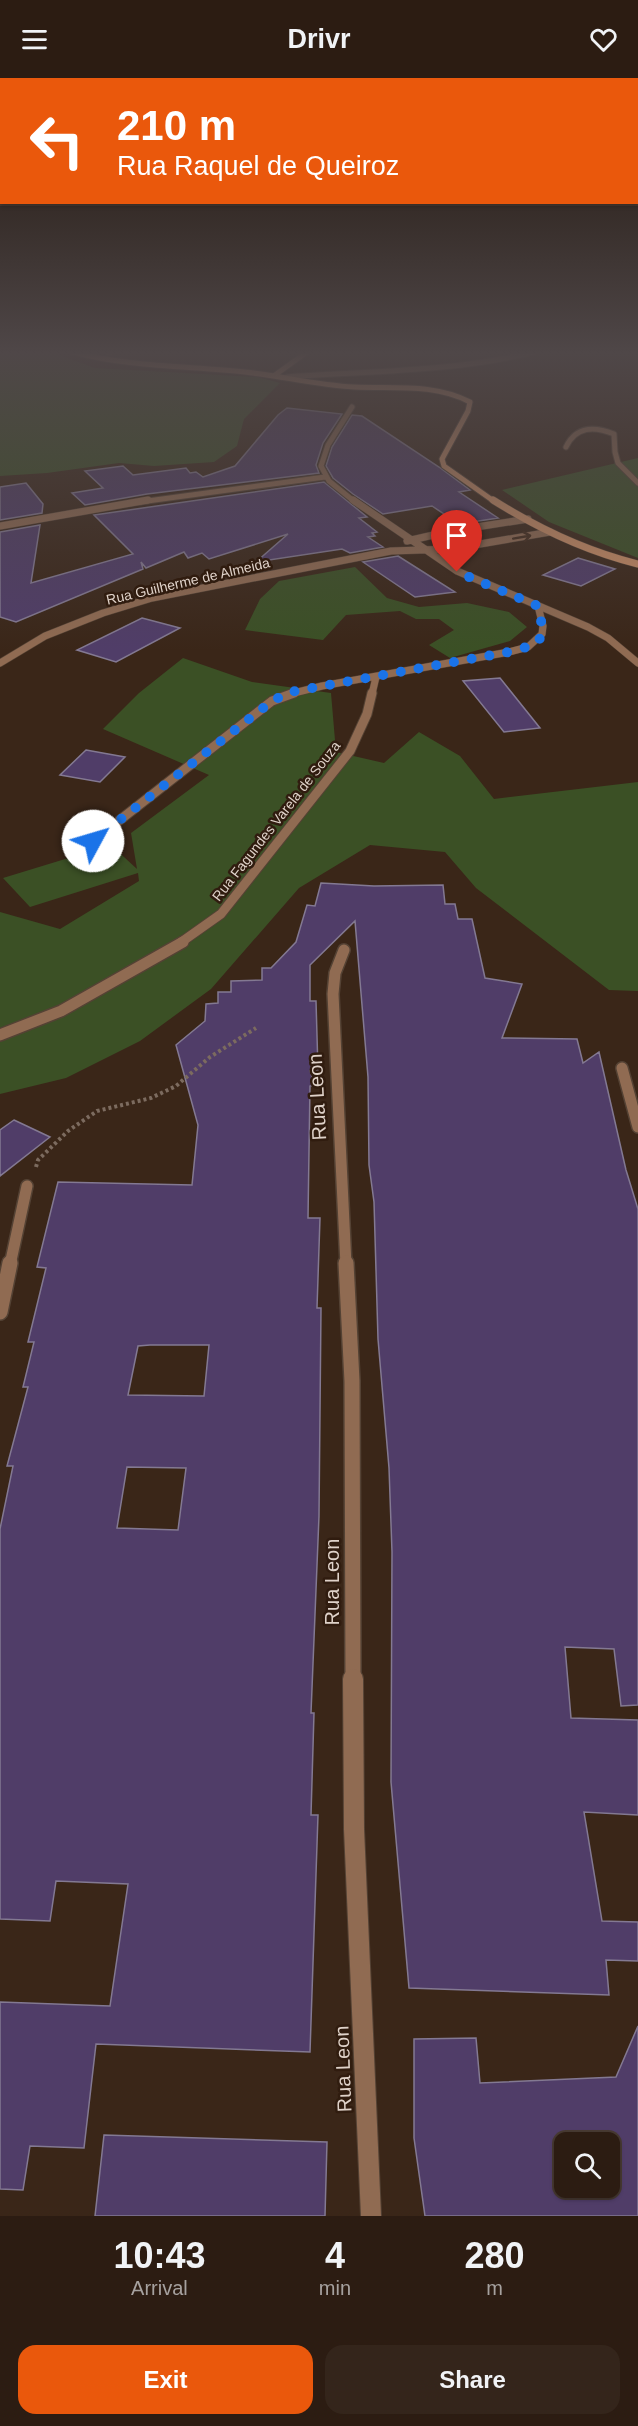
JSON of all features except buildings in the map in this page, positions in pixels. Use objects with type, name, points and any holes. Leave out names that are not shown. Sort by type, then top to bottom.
[{"type":"street","points":[[325,452],[321,467],[325,477],[337,489],[410,539],[472,579],[608,638],[638,663]]},
{"type":"street","points":[[446,452],[442,463],[453,473],[550,532],[591,552],[638,564]]},
{"type":"street","points":[[615,452],[625,473],[638,483]]},
{"type":"street","points":[[0,526],[177,495],[325,477]]},
{"type":"street","points":[[410,539],[528,519]]},
{"type":"street","name":"Rua Guilherme de Almeida","points":[[0,663],[45,636],[112,610],[242,579],[391,551],[428,551],[550,532]]},
{"type":"street","name":"Rua Guilherme de Almeida","points":[[391,551],[410,539]]},
{"type":"street","points":[[93,841],[272,701],[290,692],[310,687],[376,677],[528,647],[541,639],[544,632],[538,606]]},
{"type":"street","name":"Rua Fagundes Varela de Souza","points":[[0,1035],[61,1011],[189,938],[220,914],[350,751],[367,714],[376,677]]},
{"type":"street","name":"Rua Leon","points":[[344,950],[335,973],[333,994],[352,1381],[354,1829],[371,2216]]},
{"type":"street","points":[[622,1068],[638,1127]]},
{"type":"street","points":[[0,1312],[27,1186]]},
{"type":"path","points":[[27,1186],[38,1160],[68,1131],[97,1111],[151,1098],[176,1086],[210,1057],[256,1028]]},
{"type":"green space","points":[[0,452],[229,452],[214,462],[154,466],[119,463],[47,473],[0,476]]},
{"type":"green space","points":[[638,458],[638,558],[549,522],[502,490]]},
{"type":"green space","points":[[355,567],[387,598],[419,607],[467,603],[509,612],[527,627],[510,641],[450,658],[429,645],[454,630],[439,619],[416,619],[400,611],[346,615],[323,640],[245,630],[260,599],[279,581]]},
{"type":"green space","points":[[183,658],[252,682],[331,693],[336,752],[384,763],[419,732],[460,756],[494,799],[638,782],[638,991],[609,990],[476,888],[445,852],[370,845],[299,888],[211,989],[140,1041],[66,1078],[0,1094],[0,912],[60,929],[139,881],[138,873],[30,907],[3,878],[111,845],[137,869],[131,833],[209,775],[103,729],[139,693]]},
{"type":"route","points":[[93,841],[272,701],[290,692],[509,652],[528,647],[541,639],[544,632],[538,606],[457,572]]}]
